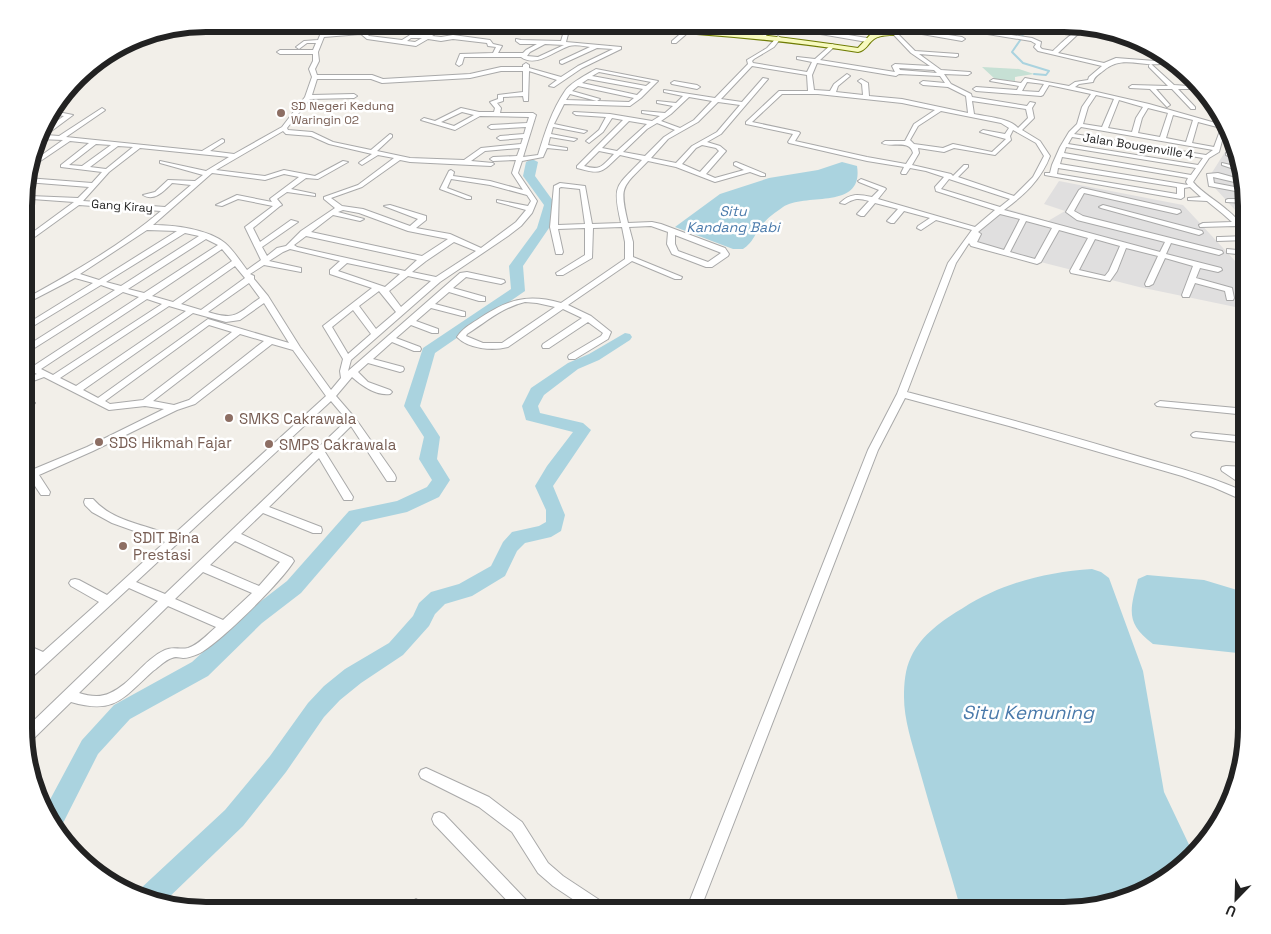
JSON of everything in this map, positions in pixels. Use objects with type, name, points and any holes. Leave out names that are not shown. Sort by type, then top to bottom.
[{"type":"street","points":[[32,298],[76,275],[134,236],[210,172],[284,128],[308,97],[315,77],[312,69],[316,61],[315,52],[323,33]]},
{"type":"street","points":[[299,47],[306,42],[322,38],[355,33]]},
{"type":"street","points":[[363,33],[367,36],[416,44],[435,33]]},
{"type":"street","points":[[563,43],[566,33]]},
{"type":"street","points":[[674,42],[686,33]]},
{"type":"street","points":[[732,33],[860,50],[867,40],[881,33]]},
{"type":"street","points":[[763,37],[765,33]]},
{"type":"street","points":[[824,33],[867,40]]},
{"type":"street","points":[[901,33],[905,43],[913,52],[939,72],[949,85]]},
{"type":"street","points":[[928,33],[962,39]]},
{"type":"street","points":[[986,33],[1024,39],[1039,43],[1037,48],[1106,65]]},
{"type":"street","points":[[1024,39],[1028,33]]},
{"type":"street","points":[[1054,53],[1068,37],[1074,33]]},
{"type":"street","points":[[429,37],[441,39],[452,36],[490,42],[490,45],[499,46],[495,55]]},
{"type":"street","points":[[536,36],[518,39],[519,42],[572,43],[619,48],[560,79],[552,86]]},
{"type":"street","points":[[630,258],[619,188],[666,138],[696,121],[751,63],[757,61],[757,56],[773,46],[778,38]]},
{"type":"street","points":[[523,56],[545,42]]},
{"type":"street","points":[[891,42],[905,43]]},
{"type":"street","points":[[460,64],[462,55],[523,56],[539,59],[572,43]]},
{"type":"street","points":[[562,62],[597,45]]},
{"type":"street","points":[[817,93],[810,90],[809,74],[814,61],[832,46]]},
{"type":"street","points":[[280,52],[315,52]]},
{"type":"street","points":[[913,52],[956,55]]},
{"type":"street","points":[[496,114],[498,108],[493,102],[501,100],[500,96],[526,97],[527,69],[523,56]]},
{"type":"street","points":[[799,58],[896,74]]},
{"type":"street","points":[[779,70],[787,60]]},
{"type":"street","points":[[1069,65],[1081,60]]},
{"type":"street","points":[[1067,95],[1067,92],[1077,83],[1091,81],[1091,78],[1109,61],[1158,63],[1158,60]]},
{"type":"street","points":[[751,63],[779,70],[809,74]]},
{"type":"street","points":[[939,72],[895,66],[897,72],[968,73]]},
{"type":"street","points":[[1151,66],[1194,108]]},
{"type":"street","points":[[315,77],[372,77],[382,81],[470,76],[497,69],[527,69],[560,79]]},
{"type":"street","points":[[284,128],[288,133],[314,135],[331,143],[397,159],[456,163],[534,158],[541,156],[550,125],[567,92],[586,77],[601,70],[655,80],[632,104],[562,102]]},
{"type":"street","points":[[832,94],[836,85],[847,76]]},
{"type":"street","points":[[586,77],[649,88]]},
{"type":"street","points":[[678,165],[694,147],[714,136],[728,124],[765,79]]},
{"type":"street","points":[[1019,92],[1026,79],[1147,105],[1219,126]]},
{"type":"street","points":[[861,81],[865,83],[866,96]]},
{"type":"street","points":[[993,81],[1022,85]]},
{"type":"street","points":[[628,119],[579,167],[600,171],[653,122],[666,115],[700,84],[674,83]]},
{"type":"street","points":[[922,83],[949,85],[969,95],[971,98],[1029,108]]},
{"type":"street","points":[[976,89],[1040,94],[1048,83]]},
{"type":"street","points":[[576,84],[639,96]]},
{"type":"street","points":[[1149,85],[1167,105]]},
{"type":"street","points":[[1132,86],[1149,85],[1191,88]]},
{"type":"street","points":[[567,92],[620,104]]},
{"type":"street","points":[[666,92],[743,104]]},
{"type":"street","points":[[696,902],[873,450],[902,394],[952,263],[960,249],[976,229],[1015,199],[1040,173],[1047,156],[1038,142],[1013,126],[909,102],[866,96],[781,92],[748,123],[798,133],[791,142],[867,159],[910,165],[952,176],[1015,199]]},
{"type":"street","points":[[1080,126],[1086,107],[1094,94]]},
{"type":"street","points":[[308,97],[354,96]]},
{"type":"street","points":[[971,98],[972,116]]},
{"type":"street","points":[[1104,130],[1117,99]]},
{"type":"street","points":[[1019,130],[1031,118],[1029,108],[1034,100]]},
{"type":"street","points":[[659,102],[677,105]]},
{"type":"street","points":[[1134,135],[1139,118],[1147,105]]},
{"type":"street","points":[[60,138],[102,110]]},
{"type":"street","points":[[391,478],[352,420],[341,384],[347,359],[437,280],[480,250],[503,238],[530,210],[534,201],[531,194],[515,176],[532,115],[479,114],[461,110],[435,123]]},
{"type":"street","points":[[904,173],[916,153],[915,148],[907,140],[916,125],[938,110]]},
{"type":"street","points":[[644,112],[666,115]]},
{"type":"street","points":[[1162,140],[1171,112]]},
{"type":"street","points":[[50,129],[70,115],[60,113]]},
{"type":"street","points":[[576,113],[653,122],[680,130]]},
{"type":"street","points":[[424,120],[456,128],[479,114]]},
{"type":"street","points":[[589,141],[601,131],[610,116]]},
{"type":"street","points":[[1189,144],[1196,119]]},
{"type":"street","points":[[728,124],[735,125]]},
{"type":"street","points":[[491,127],[529,125]]},
{"type":"street","points":[[550,125],[584,131]]},
{"type":"street","points":[[885,142],[944,150],[958,146],[993,154],[1009,139],[1007,136],[1013,126]]},
{"type":"street","points":[[1053,175],[1055,165],[1074,127],[1080,126],[1216,149]]},
{"type":"street","points":[[742,127],[757,130]]},
{"type":"street","points":[[983,132],[1007,136]]},
{"type":"street","points":[[1222,132],[1214,155],[1207,158],[1190,182],[1195,189],[1238,224]]},
{"type":"street","points":[[547,135],[574,139]]},
{"type":"street","name":"Jalan Bougenville 4","points":[[1070,135],[1207,158]]},
{"type":"street","points":[[362,163],[390,136]]},
{"type":"street","points":[[500,138],[526,136]]},
{"type":"street","points":[[47,137],[235,156]]},
{"type":"street","points":[[38,160],[69,139]]},
{"type":"street","points":[[96,141],[63,165],[107,171]]},
{"type":"street","points":[[203,153],[222,141]]},
{"type":"street","points":[[702,142],[723,150],[702,174]]},
{"type":"street","points":[[83,169],[116,144]]},
{"type":"street","points":[[1066,145],[1200,168]]},
{"type":"street","points":[[32,237],[78,202],[107,171],[139,146]]},
{"type":"street","points":[[465,162],[483,149],[523,146]]},
{"type":"street","points":[[544,146],[565,150]]},
{"type":"street","points":[[597,149],[678,165],[718,180],[751,170]]},
{"type":"street","points":[[1061,155],[1193,177]]},
{"type":"street","points":[[360,219],[337,210],[326,198],[360,186],[397,159]]},
{"type":"street","points":[[864,169],[867,159]]},
{"type":"street","points":[[162,162],[210,172],[265,178],[284,172],[318,177],[345,162]]},
{"type":"street","points":[[456,163],[448,177],[444,190],[469,198]]},
{"type":"street","points":[[736,164],[763,175]]},
{"type":"street","points":[[1224,164],[1234,168]]},
{"type":"street","points":[[1055,165],[1195,189]]},
{"type":"street","points":[[966,166],[938,187],[938,190],[1024,218],[1218,270]]},
{"type":"street","points":[[1040,173],[1181,197],[1180,186]]},
{"type":"street","points":[[1236,180],[1218,175],[1209,176],[1211,185],[1237,189]]},
{"type":"street","points":[[278,205],[273,199],[304,176]]},
{"type":"street","points":[[448,177],[490,183],[531,194]]},
{"type":"street","points":[[35,181],[94,185]]},
{"type":"street","points":[[146,195],[157,194],[170,181],[197,183]]},
{"type":"street","points":[[861,181],[882,188],[883,191],[861,214]]},
{"type":"street","points":[[559,252],[554,228],[554,196],[556,187],[560,185],[584,188],[583,195],[589,226],[589,256],[560,273]]},
{"type":"street","points":[[286,190],[313,196]]},
{"type":"street","points":[[1177,212],[1080,190],[1071,210],[1071,213],[1078,217],[1219,253]]},
{"type":"street","points":[[1108,195],[1098,222],[1074,271],[1107,279],[1113,271],[1124,244]]},
{"type":"street","points":[[843,203],[856,196],[976,229]]},
{"type":"street","name":"Gang Kiray","points":[[33,197],[167,209]]},
{"type":"street","points":[[220,205],[237,197],[278,205]]},
{"type":"street","points":[[1190,199],[1209,199]]},
{"type":"street","points":[[500,201],[530,210]]},
{"type":"street","points":[[1228,201],[1238,201]]},
{"type":"street","points":[[264,261],[259,246],[248,227],[278,205]]},
{"type":"street","points":[[388,206],[423,218],[411,229]]},
{"type":"street","points":[[1103,207],[1199,233]]},
{"type":"street","points":[[891,221],[903,208]]},
{"type":"street","points":[[202,313],[249,276],[264,261],[280,250],[289,247],[304,233],[337,210],[360,211],[411,229],[453,239],[480,250]]},
{"type":"street","points":[[1000,211],[983,227],[972,242],[1037,262],[1057,226]]},
{"type":"street","points":[[921,228],[936,217]]},
{"type":"street","points":[[1006,253],[1024,218]]},
{"type":"street","points":[[259,246],[294,222]]},
{"type":"street","points":[[554,228],[652,224],[722,250],[725,254],[709,265],[674,252],[671,244],[672,232]]},
{"type":"street","points":[[1203,225],[1238,224]]},
{"type":"street","points":[[145,228],[156,227],[183,231],[205,236],[223,245],[265,298],[296,348],[341,384],[365,384],[387,392]]},
{"type":"street","points":[[32,325],[183,231]]},
{"type":"street","points":[[304,233],[423,259]]},
{"type":"street","points":[[32,346],[205,236]]},
{"type":"street","points":[[1220,239],[1238,238]]},
{"type":"street","points":[[347,359],[327,326],[354,305],[406,273],[453,239]]},
{"type":"street","points":[[1149,284],[1169,240]]},
{"type":"street","points":[[35,369],[223,245]]},
{"type":"street","points":[[289,247],[437,280]]},
{"type":"street","points":[[1230,251],[1238,252]]},
{"type":"street","points":[[630,258],[678,277]]},
{"type":"street","points":[[572,357],[607,334],[605,330],[563,305],[540,301],[514,302],[464,332],[461,337],[489,347],[501,346],[563,305],[630,258]]},
{"type":"street","points":[[345,260],[333,272],[381,289],[401,313]]},
{"type":"street","points":[[55,378],[237,261]]},
{"type":"street","points":[[264,261],[298,270]]},
{"type":"street","points":[[1186,295],[1194,280],[1198,264]]},
{"type":"street","points":[[458,265],[465,274],[501,282]]},
{"type":"street","points":[[355,280],[374,266]]},
{"type":"street","points":[[33,669],[367,360],[465,274]]},
{"type":"street","points":[[76,275],[230,320],[237,318],[265,298]]},
{"type":"street","points":[[1194,280],[1229,290],[1230,298]]},
{"type":"street","points":[[449,289],[482,299]]},
{"type":"street","points":[[354,305],[376,335]]},
{"type":"street","points":[[430,305],[462,314]]},
{"type":"street","points":[[78,389],[192,310]]},
{"type":"street","points":[[546,346],[587,319]]},
{"type":"street","points":[[100,400],[208,322],[296,348]]},
{"type":"street","points":[[410,322],[435,331]]},
{"type":"street","points":[[145,403],[239,331]]},
{"type":"street","points":[[391,339],[417,349]]},
{"type":"street","points":[[33,474],[96,446],[174,408],[192,402],[271,340]]},
{"type":"street","points":[[367,360],[400,370]]},
{"type":"street","points":[[32,368],[112,407],[145,403],[174,408]]},
{"type":"street","points":[[32,378],[45,374]]},
{"type":"street","points":[[902,394],[995,418],[1157,465],[1214,483],[1238,494]]},
{"type":"street","points":[[1160,404],[1238,411]]},
{"type":"street","points":[[33,730],[352,420]]},
{"type":"street","points":[[1196,435],[1238,439]]},
{"type":"street","points":[[320,451],[348,498]]},
{"type":"street","points":[[1238,470],[1226,469],[1238,478]]},
{"type":"street","points":[[33,475],[45,492]]},
{"type":"street","points":[[89,502],[92,507],[106,515],[173,540]]},
{"type":"street","points":[[261,508],[317,530]]},
{"type":"street","points":[[69,696],[85,702],[95,702],[118,695],[126,691],[160,659],[174,652],[184,654],[195,651],[261,592],[288,560],[233,535]]},
{"type":"street","points":[[202,566],[261,592]]},
{"type":"street","points":[[75,583],[108,601]]},
{"type":"street","points":[[128,583],[225,626]]},
{"type":"street","points":[[33,653],[45,658]]},
{"type":"street","points":[[426,774],[484,802],[517,827],[543,868],[558,881],[589,901]]},
{"type":"street","points":[[439,819],[518,901]]},
{"type":"shaded area","points":[[1228,148],[1235,172],[1238,213],[1215,188],[1211,174]]},
{"type":"shaded area","points":[[1059,181],[1183,205],[1237,263],[1238,308],[1139,287],[966,243],[1004,208],[1048,221],[1065,211],[1044,204]]},
{"type":"green space","points":[[1003,33],[1024,33],[1022,37]]},
{"type":"green space","points":[[982,67],[1019,69],[1034,74],[1015,77],[1015,81],[995,79]]},
{"type":"water","name":"Situ Kandang Babi","points":[[842,162],[857,166],[857,180],[852,189],[843,195],[793,203],[783,207],[766,220],[749,244],[743,249],[733,249],[675,227],[720,194],[769,178],[818,170]]},
{"type":"water","name":"Situ Kemuning","points":[[1092,569],[1101,572],[1109,578],[1143,671],[1164,792],[1190,847],[1161,872],[1142,884],[1099,898],[1065,902],[959,902],[907,724],[904,692],[907,666],[921,641],[934,628],[978,599],[1025,580]]},
{"type":"water","points":[[1147,575],[1204,580],[1238,590],[1238,653],[1153,644],[1138,629],[1132,615],[1133,599],[1138,579]]},
{"type":"waterway","points":[[1022,37],[1024,33]]},
{"type":"waterway","points":[[1021,39],[1012,52],[1023,63],[1049,71],[1046,75],[1034,74]]},
{"type":"waterway","points":[[55,814],[90,747],[122,712],[200,669],[255,617],[294,587],[356,516],[401,507],[433,492],[441,480],[428,459],[432,437],[412,406],[428,351],[518,291],[516,266],[543,228],[550,205],[529,176],[532,162]]},
{"type":"waterway","points":[[154,893],[234,818],[278,764],[316,710],[332,693],[353,676],[396,649],[422,620],[426,609],[438,598],[465,590],[498,571],[510,547],[519,537],[544,532],[554,526],[555,510],[544,486],[583,430],[571,425],[532,416],[530,406],[537,392],[573,366],[594,357],[625,337]]},
{"type":"place","name":"SD Negeri Kedung Waringin 02","points":[[281,113]]},
{"type":"place","name":"SMKS Cakrawala","points":[[229,418]]},
{"type":"place","name":"SDS Hikmah Fajar","points":[[99,442]]},
{"type":"place","name":"SMPS Cakrawala","points":[[269,444]]},
{"type":"place","name":"SDIT Bina Prestasi","points":[[123,546]]}]
